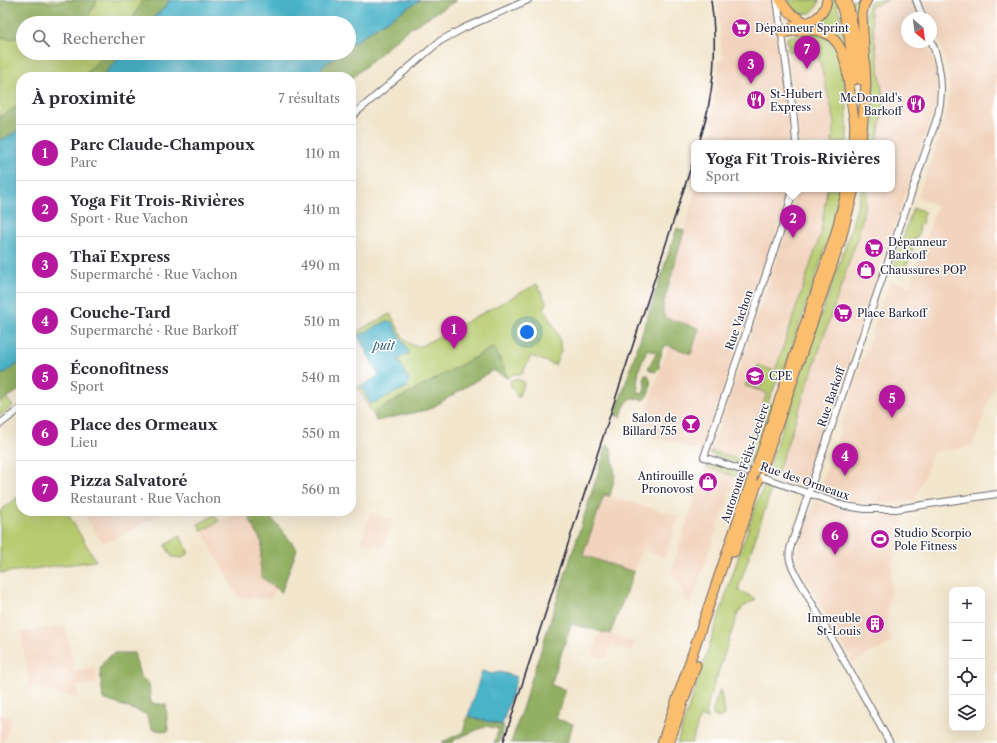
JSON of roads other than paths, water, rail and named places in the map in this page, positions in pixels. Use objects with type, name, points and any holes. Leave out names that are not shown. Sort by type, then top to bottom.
[{"type":"highway","points":[[778,0],[789,12],[806,23]]},
{"type":"highway","points":[[781,30],[814,20],[821,15],[826,6],[827,0]]},
{"type":"highway","points":[[840,0],[848,30],[852,60],[855,91],[854,140]]},
{"type":"highway","points":[[847,0],[859,63],[862,107],[861,140]]},
{"type":"highway","points":[[861,140],[866,84],[862,14],[867,0]]},
{"type":"highway","points":[[781,30],[817,30],[828,35],[838,44],[843,52],[846,63],[855,125]]},
{"type":"highway","name":"Autoroute Félix-Leclerc","points":[[759,469],[835,236],[847,192]]},
{"type":"highway","name":"Autoroute Félix-Leclerc","points":[[662,743],[841,239],[853,192]]},
{"type":"highway","name":"Autoroute Félix-Leclerc","points":[[669,743],[755,480]]},
{"type":"street","points":[[356,113],[436,44],[458,31],[528,0]]},
{"type":"street","points":[[778,0],[796,140]]},
{"type":"street","points":[[916,0],[921,12]]},
{"type":"street","name":"Rue Barkoff","points":[[890,743],[789,561],[788,556],[938,115],[941,96],[941,78],[938,60],[934,48]]},
{"type":"street","name":"Rue Vachon","points":[[704,457],[792,192]]},
{"type":"street","points":[[0,424],[16,412]]},
{"type":"street","name":"Rue des Ormeaux","points":[[704,457],[809,493],[825,500],[850,507],[881,510],[896,509],[997,494]]},
{"type":"water","points":[[170,0],[420,0],[356,41],[356,16],[155,16]]},
{"type":"water","points":[[117,60],[331,60],[317,72],[106,72]]},
{"type":"water","points":[[16,132],[16,365],[0,376],[0,141]]},
{"type":"water","name":"puit","points":[[387,321],[392,322],[409,353],[398,359],[409,381],[407,387],[371,404],[361,386],[379,376],[358,336]]},
{"type":"water","points":[[482,671],[492,674],[500,672],[517,677],[502,725],[468,716]]},
{"type":"railway","points":[[700,140],[708,108],[713,72],[714,36],[711,0]]},
{"type":"railway","points":[[503,743],[691,167]]},
{"type":"place","name":"Dépanneur Sprint","points":[[741,28]]},
{"type":"place","name":"Pizza Salvatoré","points":[[807,69]]},
{"type":"place","name":"Thaï Express","points":[[751,84]]},
{"type":"place","name":"St-Hubert Express","points":[[756,100]]},
{"type":"place","name":"McDonald's Barkoff","points":[[916,104]]},
{"type":"place","name":"Yoga Fit Trois-Rivières","points":[[793,238]]},
{"type":"place","name":"Dépanneur Barkoff","points":[[874,248]]},
{"type":"place","name":"Chaussures POP","points":[[866,270]]},
{"type":"place","name":"Place Barkoff","points":[[843,313]]},
{"type":"place","name":"Parc Claude-Champoux","points":[[454,349]]},
{"type":"place","name":"CPE","points":[[755,376]]},
{"type":"place","name":"Éconofitness","points":[[892,418]]},
{"type":"place","name":"Salon de Billard 755","points":[[691,424]]},
{"type":"place","name":"Couche-Tard","points":[[845,476]]},
{"type":"place","name":"Antirouille Pronovost","points":[[708,482]]},
{"type":"place","name":"Studio Scorpio Pole Fitness","points":[[880,539]]},
{"type":"place","name":"Place des Ormeaux","points":[[835,555]]},
{"type":"place","name":"Immeuble St-Louis","points":[[875,624]]}]
